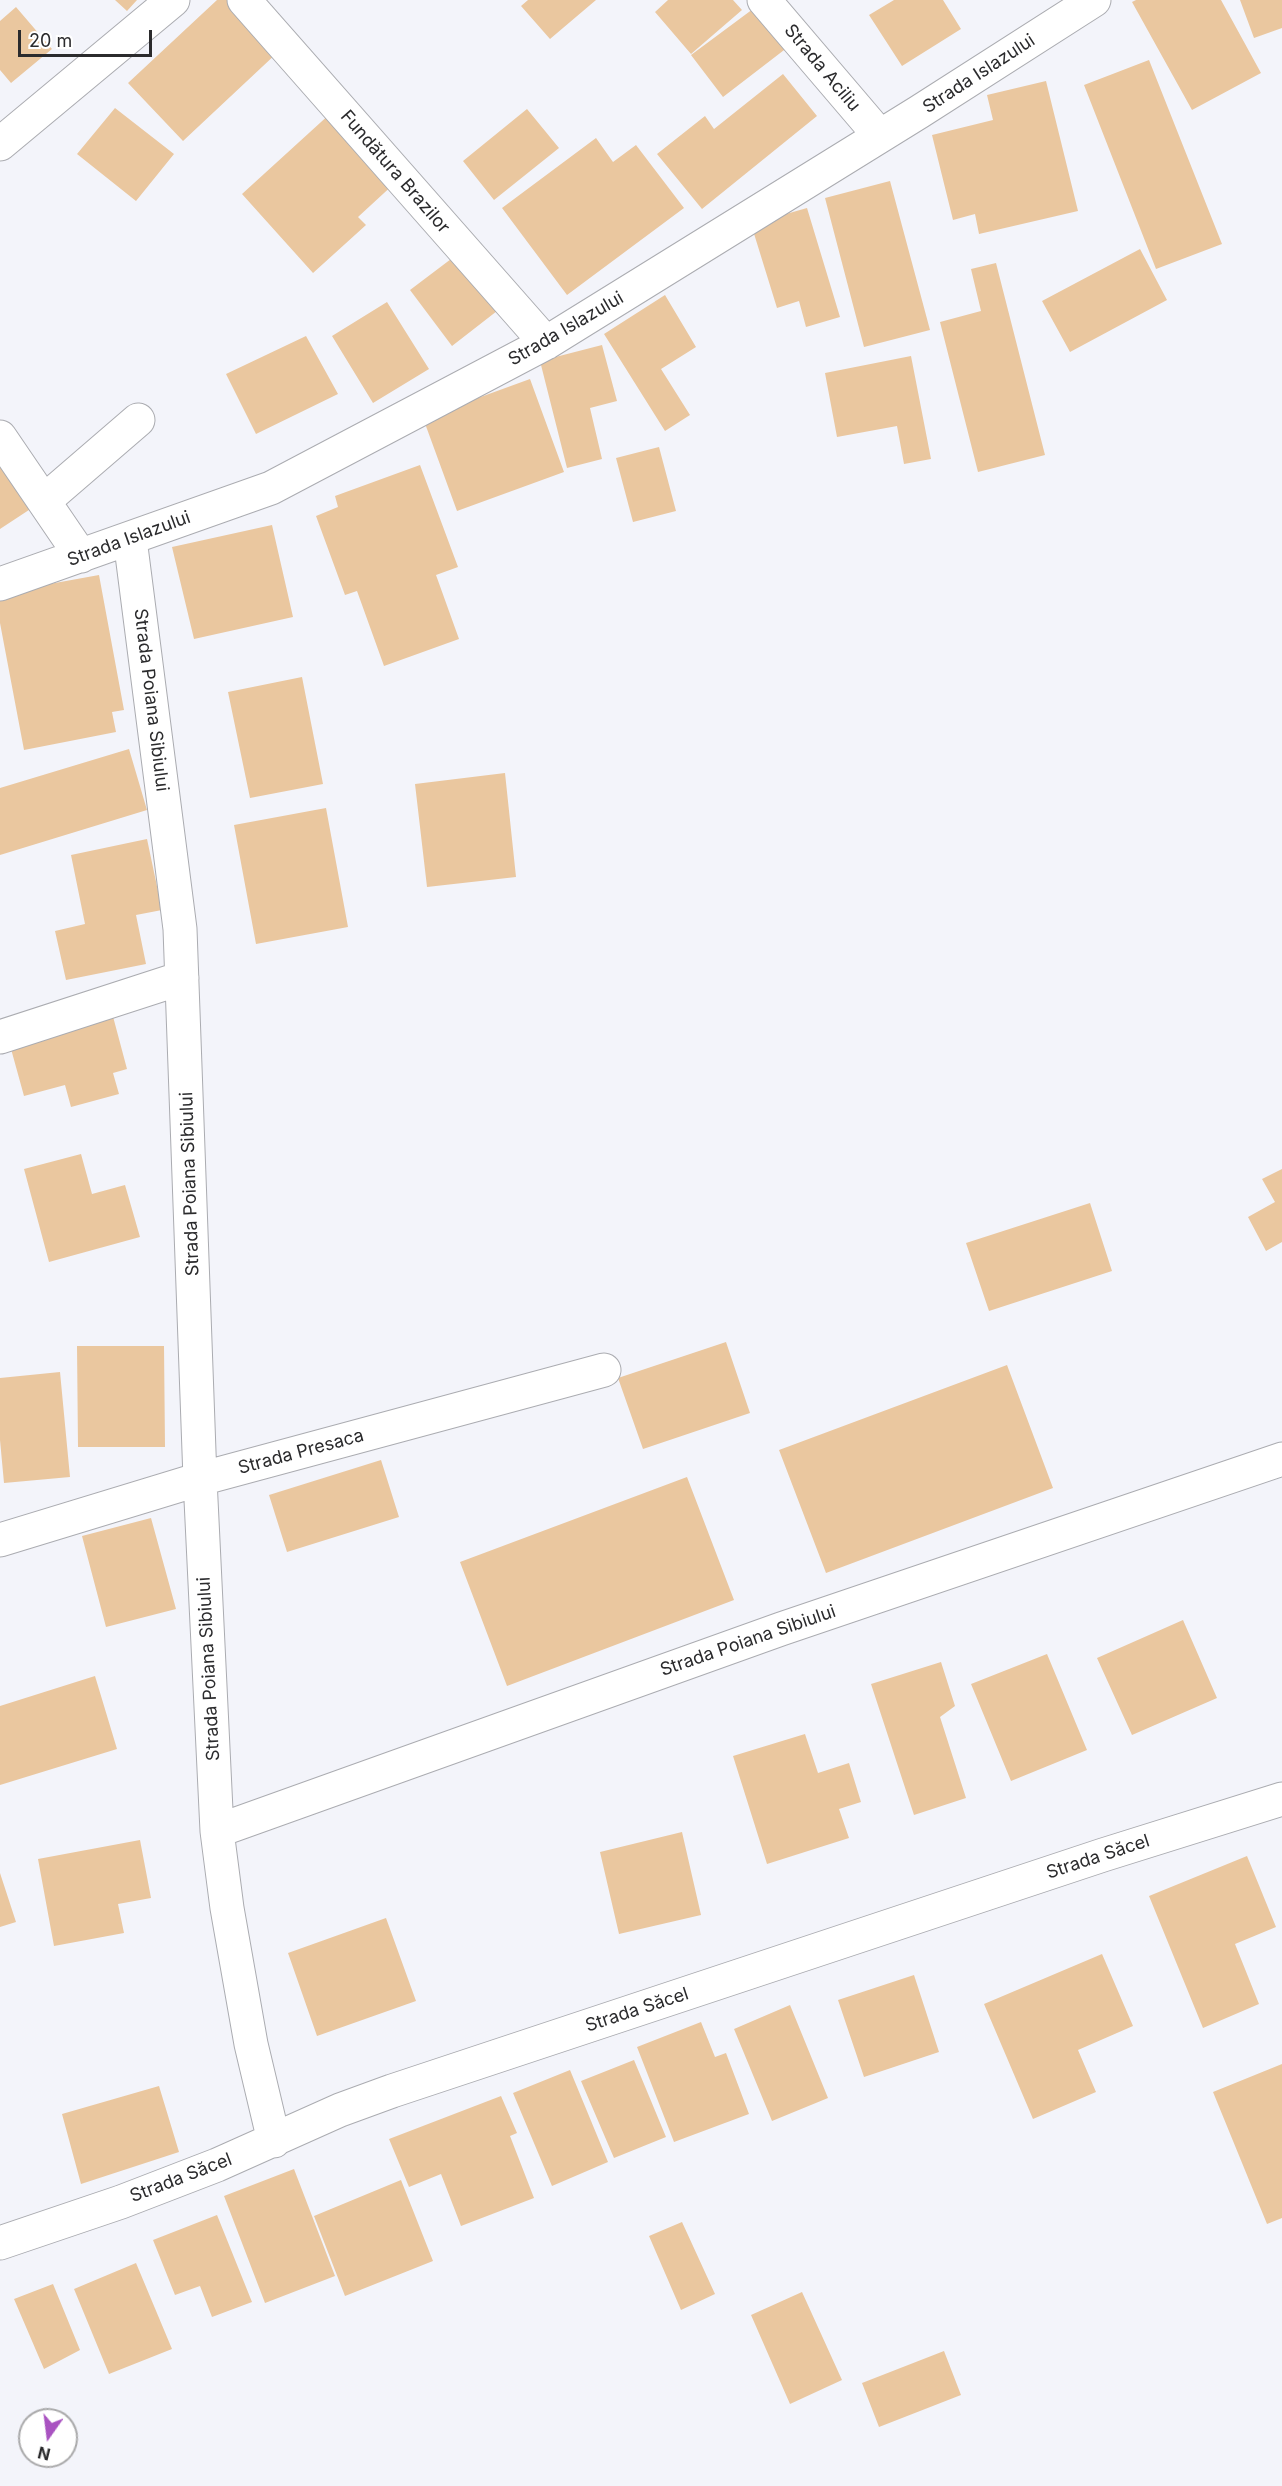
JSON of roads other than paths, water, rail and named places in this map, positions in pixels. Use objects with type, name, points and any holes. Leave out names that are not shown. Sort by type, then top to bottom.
[{"type":"street","points":[[0,144],[173,0]]},
{"type":"street","name":"Fundătura Brazilor","points":[[244,0],[546,343]]},
{"type":"street","name":"Strada Aciliu","points":[[764,0],[880,136]]},
{"type":"street","name":"Strada Islazului","points":[[0,584],[271,488],[546,343],[1094,0]]},
{"type":"street","points":[[44,501],[138,420]]},
{"type":"street","points":[[0,436],[81,556]]},
{"type":"street","name":"Strada Poiana Sibiului","points":[[130,539],[180,929],[200,1479],[217,1831],[227,1908],[249,2032],[274,2141]]},
{"type":"street","points":[[0,1036],[182,978]]},
{"type":"street","name":"Strada Presaca","points":[[0,1540],[200,1479],[604,1370]]},
{"type":"street","name":"Strada Poiana Sibiului","points":[[217,1831],[781,1629],[1282,1459]]},
{"type":"street","name":"Strada Săcel","points":[[0,2243],[121,2202],[274,2141],[340,2110],[392,2091],[1103,1855],[1282,1799]]}]
